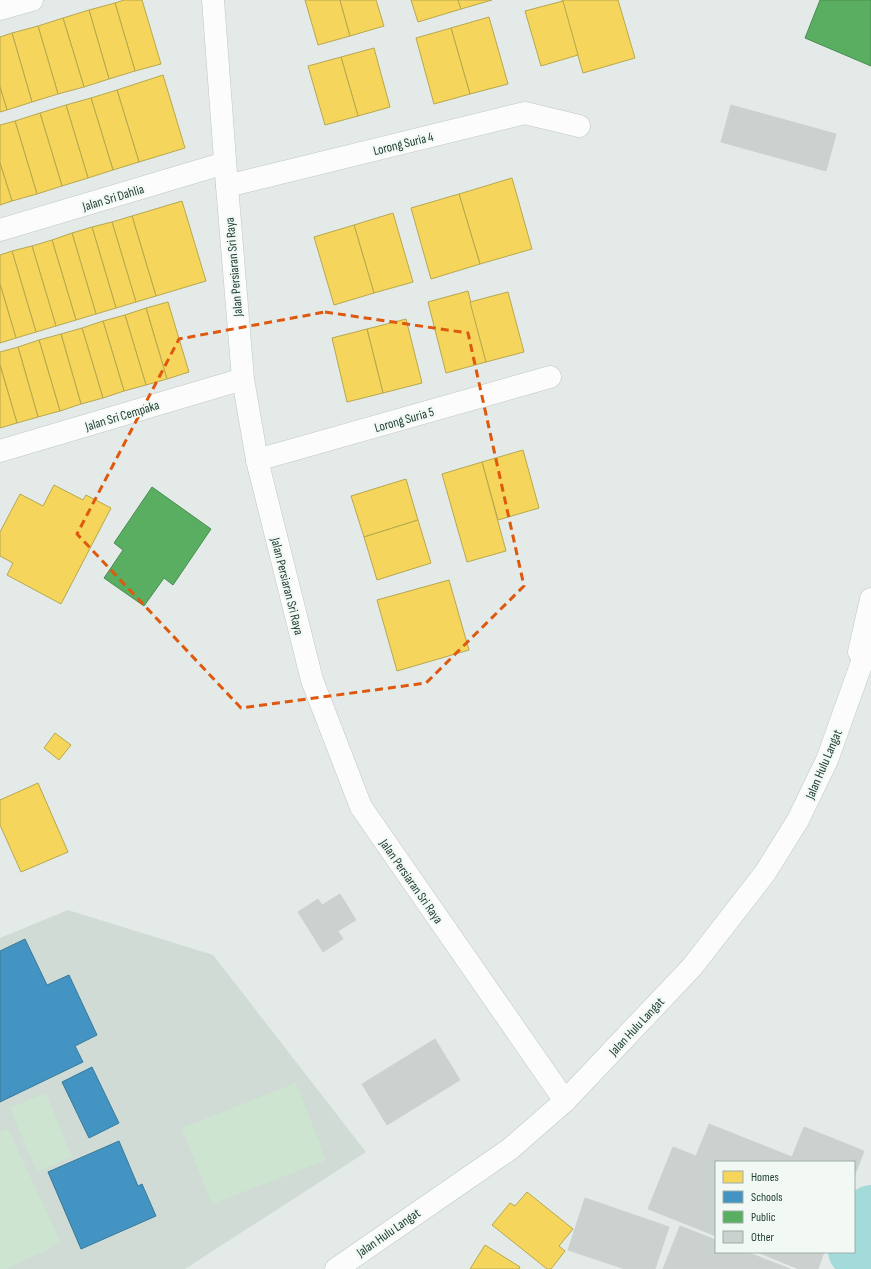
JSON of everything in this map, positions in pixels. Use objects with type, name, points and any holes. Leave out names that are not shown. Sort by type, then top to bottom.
[{"type":"street","points":[[0,9],[32,0]]},
{"type":"street","name":"Jalan Persiaran Sri Raya","points":[[213,0],[243,379],[257,460],[312,680],[361,807],[565,1101]]},
{"type":"street","name":"Lorong Suria 4","points":[[227,186],[525,114],[579,126]]},
{"type":"street","name":"Jalan Sri Dahlia","points":[[0,230],[225,164]]},
{"type":"street","name":"Lorong Suria 5","points":[[257,460],[550,377]]},
{"type":"street","name":"Jalan Sri Cempaka","points":[[0,451],[243,379]]},
{"type":"street","name":"Jalan Hulu Langat","points":[[846,704],[871,599]]},
{"type":"street","name":"Jalan Hulu Langat","points":[[336,1269],[510,1149],[565,1101],[692,967],[765,873],[798,820],[827,760],[871,637]]},
{"type":"highlighted area","points":[[325,312],[468,333],[524,586],[426,683],[241,708],[77,534],[179,339]]},
{"type":"shaded area","points":[[68,910],[213,955],[366,1152],[185,1269],[0,1269],[0,938]]},
{"type":"green space","points":[[296,1083],[326,1160],[212,1204],[182,1128]]},
{"type":"green space","points":[[46,1093],[72,1157],[37,1172],[10,1108]]},
{"type":"green space","points":[[8,1129],[61,1243],[6,1269],[0,1269],[0,1132]]},
{"type":"building: Homes","points":[[124,0],[142,0],[161,64],[135,71],[115,3]]},
{"type":"building: Homes","points":[[305,0],[340,0],[350,36],[318,45]]},
{"type":"building: Homes","points":[[340,0],[376,0],[384,26],[350,36]]},
{"type":"building: Homes","points":[[411,0],[458,0],[461,9],[418,22]]},
{"type":"building: Homes","points":[[458,0],[492,0],[461,9]]},
{"type":"building: Homes","points":[[562,0],[618,0],[635,58],[583,73]]},
{"type":"building: Homes","points":[[563,1],[578,55],[541,66],[525,11]]},
{"type":"building: Homes","points":[[115,3],[135,71],[109,79],[89,10]]},
{"type":"building: Homes","points":[[89,10],[109,79],[84,87],[63,18]]},
{"type":"building: Homes","points":[[489,17],[508,84],[470,94],[451,28]]},
{"type":"building: Homes","points":[[63,18],[84,87],[58,94],[38,26]]},
{"type":"building: Homes","points":[[38,26],[58,94],[32,102],[12,33]]},
{"type":"building: Homes","points":[[451,28],[470,94],[434,104],[416,38]]},
{"type":"building: Homes","points":[[12,33],[32,102],[7,110],[0,87],[0,37]]},
{"type":"building: Homes","points":[[374,48],[390,107],[358,116],[341,57]]},
{"type":"building: Homes","points":[[341,57],[358,116],[325,125],[308,66]]},
{"type":"building: Homes","points":[[163,75],[185,148],[139,162],[117,90]]},
{"type":"building: Homes","points":[[0,87],[7,110],[0,112]]},
{"type":"building: Homes","points":[[117,90],[139,162],[113,170],[91,98]]},
{"type":"building: Homes","points":[[91,98],[113,170],[88,178],[66,105]]},
{"type":"building: Homes","points":[[66,105],[88,178],[62,186],[40,113]]},
{"type":"building: Homes","points":[[40,113],[62,186],[37,194],[15,121]]},
{"type":"building: Homes","points":[[15,121],[37,194],[12,201],[0,163],[0,125]]},
{"type":"building: Homes","points":[[0,163],[12,201],[0,205]]},
{"type":"building: Homes","points":[[512,178],[532,249],[480,264],[459,194]]},
{"type":"building: Homes","points":[[459,194],[480,264],[431,279],[411,208]]},
{"type":"building: Homes","points":[[182,201],[206,281],[156,296],[132,216]]},
{"type":"building: Homes","points":[[393,213],[413,282],[374,293],[354,225]]},
{"type":"building: Homes","points":[[132,216],[156,296],[136,302],[112,222]]},
{"type":"building: Homes","points":[[112,222],[136,302],[116,308],[92,227]]},
{"type":"building: Homes","points":[[354,225],[374,293],[334,305],[314,237]]},
{"type":"building: Homes","points":[[92,227],[116,308],[96,314],[72,233]]},
{"type":"building: Homes","points":[[72,233],[96,314],[76,320],[52,240]]},
{"type":"building: Homes","points":[[52,240],[76,320],[56,326],[32,246]]},
{"type":"building: Homes","points":[[32,246],[56,326],[36,332],[12,251]]},
{"type":"building: Homes","points":[[12,251],[36,332],[16,338],[0,284],[0,255]]},
{"type":"building: Homes","points":[[0,284],[16,338],[0,343]]},
{"type":"building: Homes","points":[[468,291],[486,362],[446,373],[428,302]]},
{"type":"building: Homes","points":[[508,292],[524,352],[486,362],[470,302]]},
{"type":"building: Homes","points":[[168,302],[189,372],[167,379],[146,308]]},
{"type":"building: Homes","points":[[146,308],[167,379],[146,385],[125,315]]},
{"type":"building: Homes","points":[[125,315],[146,385],[124,391],[103,321]]},
{"type":"building: Homes","points":[[406,319],[422,383],[383,393],[367,329]]},
{"type":"building: Homes","points":[[103,321],[124,391],[103,398],[82,328]]},
{"type":"building: Homes","points":[[82,328],[103,398],[81,404],[61,334]]},
{"type":"building: Homes","points":[[367,329],[383,393],[347,402],[332,338]]},
{"type":"building: Homes","points":[[61,334],[81,404],[60,411],[39,340]]},
{"type":"building: Homes","points":[[39,340],[60,411],[38,417],[18,347]]},
{"type":"building: Homes","points":[[18,347],[38,417],[17,423],[0,365],[0,352]]},
{"type":"building: Homes","points":[[0,365],[17,423],[0,428]]},
{"type":"building: Homes","points":[[523,450],[539,508],[498,520],[482,462]]},
{"type":"building: Homes","points":[[482,462],[506,551],[467,562],[442,474]]},
{"type":"building: Homes","points":[[406,479],[418,520],[364,537],[351,496]]},
{"type":"building: Homes","points":[[54,485],[83,500],[86,495],[111,508],[61,604],[7,575],[13,563],[0,556],[0,532],[20,494],[43,506]]},
{"type":"building: Homes","points":[[418,520],[431,563],[377,580],[364,537]]},
{"type":"building: Homes","points":[[449,580],[469,650],[397,671],[377,600]]},
{"type":"building: Homes","points":[[55,733],[71,745],[59,760],[44,748]]},
{"type":"building: Homes","points":[[38,783],[68,852],[21,872],[0,825],[0,800]]},
{"type":"building: Homes","points":[[527,1192],[573,1229],[559,1246],[565,1251],[551,1269],[547,1269],[492,1225],[510,1203],[515,1206]]},
{"type":"building: Homes","points":[[485,1245],[520,1267],[519,1269],[470,1269]]},
{"type":"building: Schools","points":[[25,939],[47,985],[69,975],[97,1035],[75,1046],[83,1062],[0,1102],[0,951]]},
{"type":"building: Schools","points":[[92,1067],[119,1123],[89,1138],[62,1082]]},
{"type":"building: Schools","points":[[119,1141],[138,1186],[142,1184],[156,1216],[81,1249],[48,1172]]},
{"type":"building: Public","points":[[820,0],[871,0],[871,66],[805,38]]},
{"type":"building: Public","points":[[152,487],[211,529],[173,585],[164,578],[144,606],[104,578],[123,550],[114,543]]},
{"type":"building: Other","points":[[731,105],[836,134],[826,171],[721,142]]},
{"type":"building: Other","points":[[340,894],[356,920],[338,931],[343,939],[323,952],[298,912],[318,899],[322,905]]},
{"type":"building: Other","points":[[435,1039],[460,1080],[387,1125],[362,1084]]},
{"type":"building: Other","points":[[709,1124],[792,1157],[804,1127],[864,1151],[855,1174],[855,1161],[715,1161],[715,1236],[648,1209],[673,1147],[696,1156]]},
{"type":"building: Other","points":[[585,1198],[669,1227],[655,1269],[625,1269],[568,1250]]},
{"type":"building: Other","points":[[680,1226],[715,1240],[715,1253],[750,1253],[790,1269],[663,1269]]},
{"type":"building: Other","points":[[759,1253],[824,1253],[818,1269],[799,1269]]},
{"type":"waterway","points":[[855,1249],[871,1211]]}]
